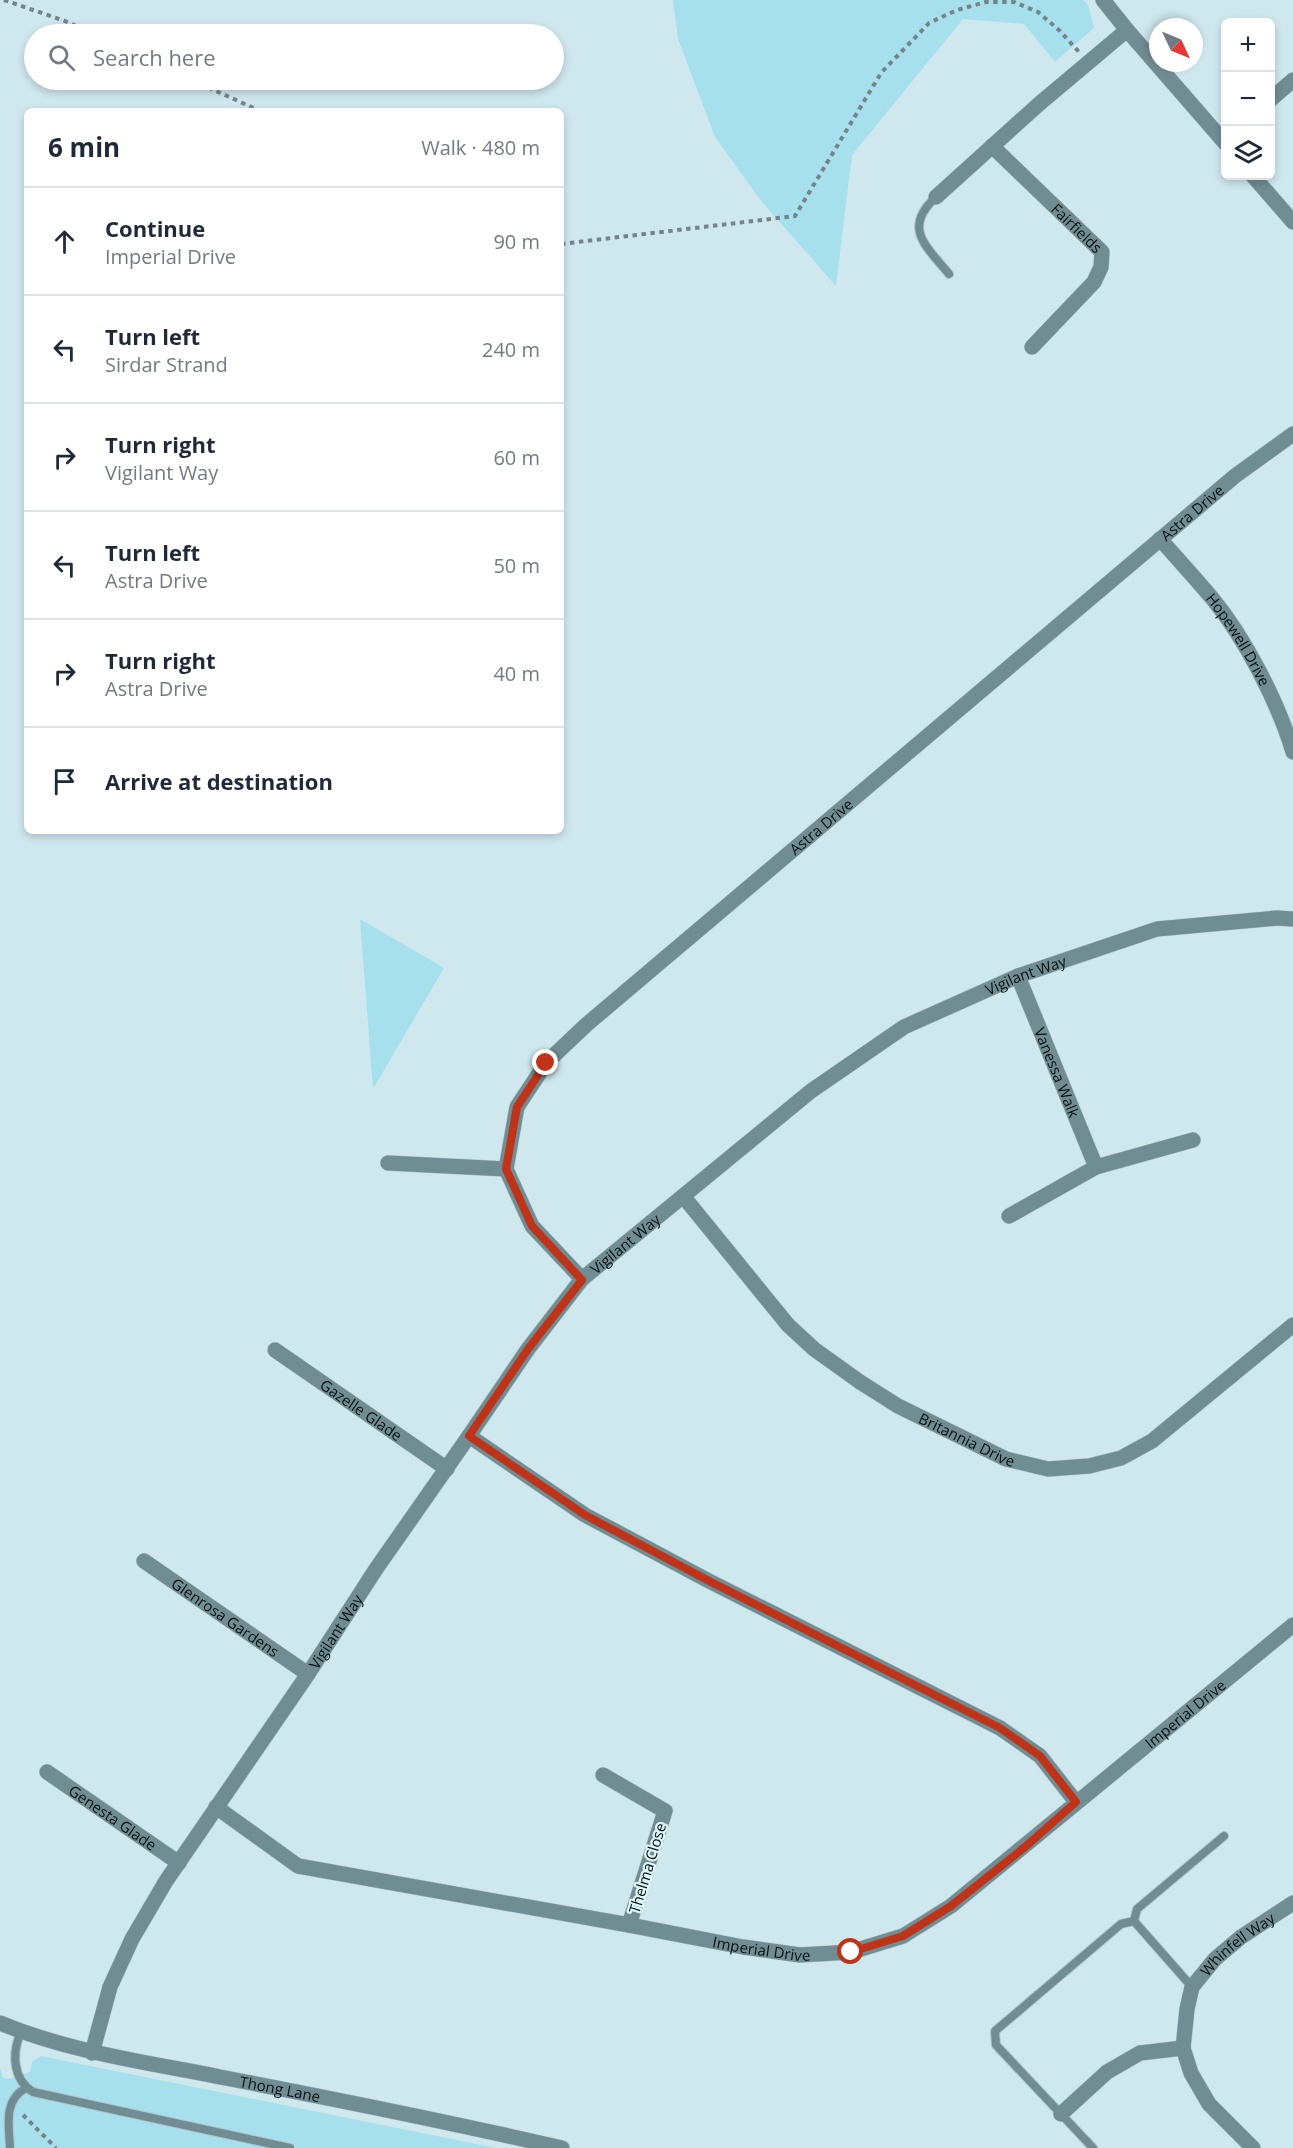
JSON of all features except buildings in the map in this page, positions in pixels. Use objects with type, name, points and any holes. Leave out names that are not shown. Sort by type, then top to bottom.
[{"type":"street","points":[[1103,0],[1221,137]]},
{"type":"street","points":[[936,197],[1039,104],[1127,30]]},
{"type":"street","points":[[1275,96],[1293,80]]},
{"type":"street","name":"Fairfields","points":[[992,146],[1102,252],[1101,267],[1094,282],[1032,347]]},
{"type":"street","points":[[1256,180],[1293,222]]},
{"type":"street","name":"Astra Drive","points":[[506,1169],[517,1107],[546,1063],[586,1025],[1235,476],[1293,434]]},
{"type":"street","name":"Hopewell Drive","points":[[1160,539],[1214,600],[1251,657],[1285,725],[1293,752]]},
{"type":"street","name":"Vigilant Way","points":[[92,2052],[110,1987],[132,1939],[179,1863],[308,1674],[376,1569],[528,1349],[582,1280],[811,1091],[904,1027],[1018,976],[1157,929],[1277,918],[1293,919]]},
{"type":"street","name":"Vanessa Walk","points":[[1018,976],[1096,1167]]},
{"type":"street","points":[[1009,1216],[1096,1167],[1193,1140]]},
{"type":"street","points":[[388,1163],[506,1169],[532,1226],[582,1280]]},
{"type":"street","name":"Britannia Drive","points":[[683,1196],[788,1324],[814,1349],[898,1406],[1006,1460],[1048,1469],[1089,1466],[1121,1458],[1152,1442],[1293,1325]]},
{"type":"street","name":"Gazelle Glade","points":[[275,1350],[447,1469]]},
{"type":"street","points":[[469,1436],[585,1515],[709,1581],[1000,1728],[1040,1756],[1076,1802]]},
{"type":"street","name":"Glenrosa Gardens","points":[[144,1561],[308,1674]]},
{"type":"street","name":"Imperial Drive","points":[[216,1807],[298,1866],[743,1947],[800,1955],[851,1952],[903,1936],[951,1906],[1293,1625]]},
{"type":"street","name":"Genesta Glade","points":[[47,1772],[179,1863]]},
{"type":"street","name":"Thelma Close","points":[[603,1775],[665,1811],[629,1925]]},
{"type":"street","name":"Whinfell Way","points":[[1254,2148],[1209,2104],[1191,2073],[1183,2048],[1185,2016],[1192,1987],[1203,1972],[1227,1947],[1293,1902]]},
{"type":"street","name":"Thong Lane","points":[[0,2023],[21,2032],[92,2052],[463,2125],[562,2148]]},
{"type":"street","points":[[1061,2114],[1107,2072],[1140,2053],[1183,2048]]},
{"type":"lane","points":[[936,197],[923,209],[918,223],[923,242],[949,274]]},
{"type":"lane","points":[[1134,1921],[1137,1909],[1224,1836]]},
{"type":"lane","points":[[1134,1921],[1192,1987]]},
{"type":"lane","points":[[1093,2148],[996,2045],[995,2031],[1120,1923],[1134,1921]]},
{"type":"lane","points":[[21,2032],[15,2054],[16,2067],[21,2082],[26,2088],[42,2094],[290,2148]]},
{"type":"lane","points":[[10,2148],[11,2103],[18,2092],[26,2088]]},
{"type":"path","points":[[4,0],[72,24]]},
{"type":"path","points":[[564,244],[795,216],[880,73],[929,23],[957,10],[986,2],[1014,2],[1038,12],[1060,31],[1089,63]]},
{"type":"path","points":[[214,90],[253,108]]},
{"type":"path","points":[[11,2103],[56,2148]]},
{"type":"shaded area","points":[[673,0],[1083,0],[1088,5],[1094,28],[1055,62],[1024,24],[963,19],[852,155],[836,286],[762,202],[715,137],[678,39]]},
{"type":"shaded area","points":[[360,919],[444,968],[373,1089]]},
{"type":"shaded area","points":[[41,2056],[496,2148],[0,2148],[0,2068],[3,2078],[9,2079],[30,2072],[32,2062]]},
{"type":"route","points":[[546,1063],[517,1107],[506,1169],[532,1226],[582,1280],[528,1349],[469,1436],[585,1515],[709,1581],[1000,1728],[1040,1756],[1076,1802],[1025,1847],[951,1906],[903,1936],[851,1952]]}]
